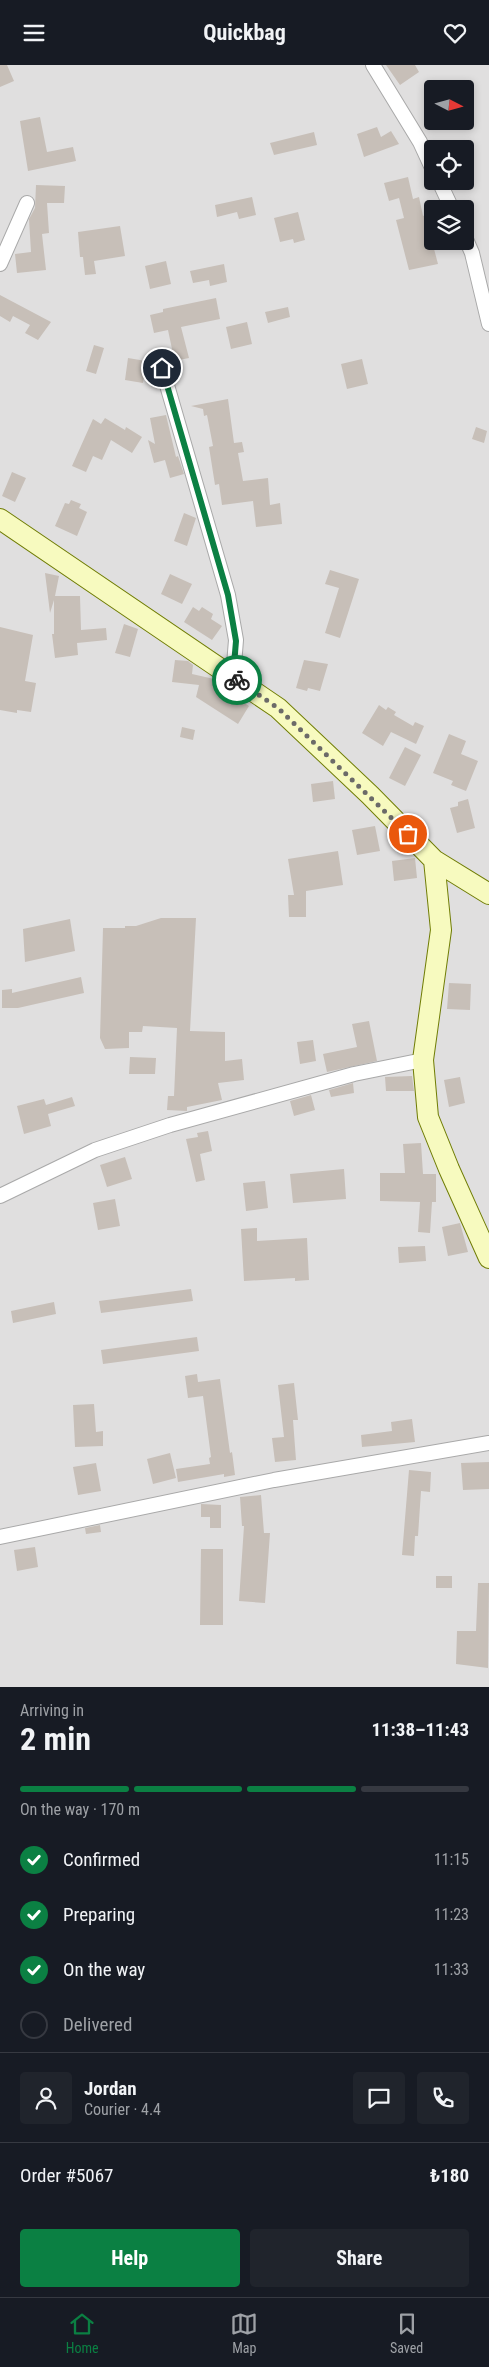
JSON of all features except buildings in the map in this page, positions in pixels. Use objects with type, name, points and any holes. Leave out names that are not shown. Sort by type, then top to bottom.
[{"type":"street","points":[[373,65],[424,151]]},
{"type":"street","points":[[0,264],[27,203]]},
{"type":"street","points":[[471,250],[489,324]]},
{"type":"street","points":[[162,368],[228,595],[236,641],[233,677]]},
{"type":"street","points":[[0,519],[278,708],[370,795],[434,860],[489,894]]},
{"type":"street","points":[[434,860],[441,929],[423,1061],[428,1117],[489,1258]]},
{"type":"street","points":[[0,1196],[95,1150],[161,1129],[354,1074],[423,1061]]},
{"type":"street","points":[[0,1537],[274,1480],[489,1443]]},
{"type":"shaded area","points":[[0,65],[489,65],[489,1687],[0,1687]]},
{"type":"way so far","points":[[237,680],[278,708],[370,795],[408,834]]},
{"type":"route","points":[[162,368],[228,595],[236,641],[233,677],[237,680]]}]
